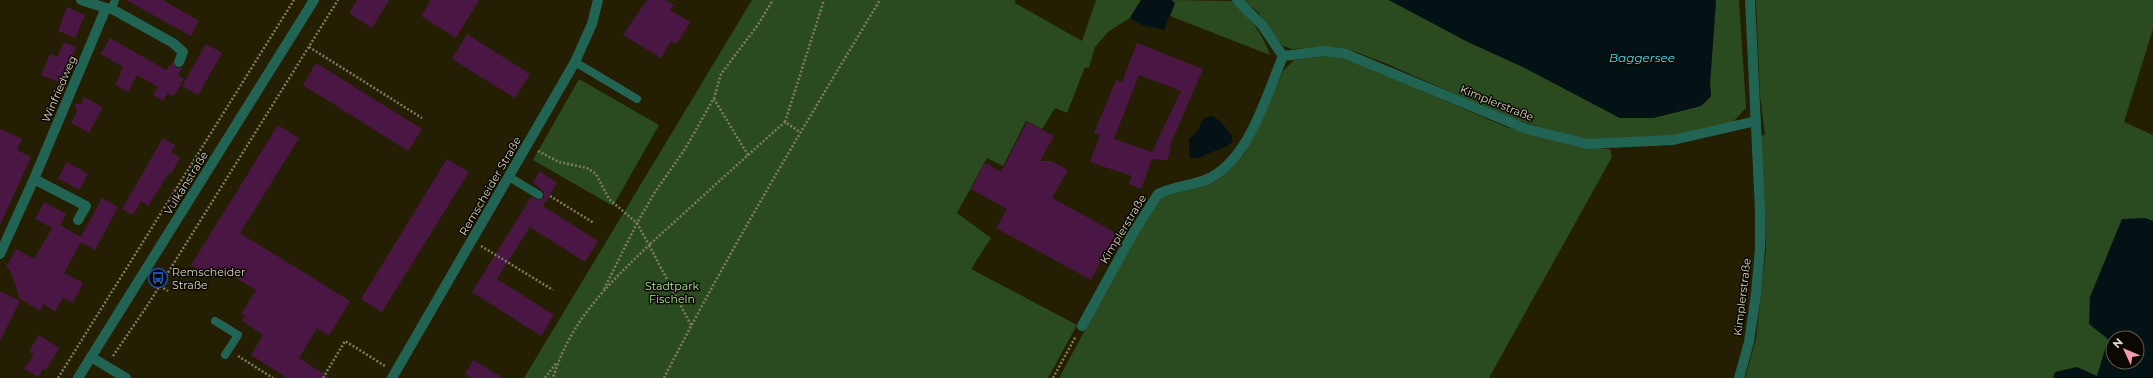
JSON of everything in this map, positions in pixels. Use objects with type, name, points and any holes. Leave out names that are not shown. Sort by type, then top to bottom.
[{"type":"street","points":[[81,0],[111,6],[173,43],[183,52],[179,62]]},
{"type":"street","name":"Vulkanstraße","points":[[78,378],[314,0]]},
{"type":"street","name":"Remscheider Straße","points":[[393,375],[575,62],[592,24],[598,0]]},
{"type":"street","points":[[1237,0],[1262,24],[1283,56]]},
{"type":"street","name":"Kimplerstraße","points":[[1739,378],[1750,334],[1756,294],[1760,249],[1760,211],[1750,0]]},
{"type":"street","name":"Winfriedweg","points":[[0,254],[111,6]]},
{"type":"street","name":"Kimplerstraße","points":[[1082,326],[1132,235],[1158,194],[1205,180],[1222,171],[1239,154],[1253,128],[1283,56],[1325,51],[1346,54],[1524,128],[1587,144],[1673,140],[1756,121]]},
{"type":"street","points":[[34,179],[86,206],[78,220]]},
{"type":"street","points":[[92,357],[126,378]]},
{"type":"lane","points":[[575,62],[637,99]]},
{"type":"lane","points":[[509,177],[538,195]]},
{"type":"lane","points":[[215,321],[238,335],[227,352]]},
{"type":"path","points":[[58,378],[294,0]]},
{"type":"path","points":[[106,366],[160,286],[338,0]]},
{"type":"path","points":[[604,289],[637,223],[655,192],[685,149],[714,98],[722,74],[757,26],[773,0]]},
{"type":"path","points":[[553,378],[560,359],[576,326],[604,289],[649,245],[785,122],[824,0]]},
{"type":"path","points":[[664,378],[691,325],[800,132],[880,0]]},
{"type":"path","points":[[309,47],[422,118]]},
{"type":"path","points":[[714,98],[748,155]]},
{"type":"path","points":[[785,122],[800,132]]},
{"type":"path","points":[[527,145],[559,162],[587,168],[596,174],[610,199],[637,223],[691,325]]},
{"type":"path","points":[[538,195],[547,194],[594,223]]},
{"type":"path","points":[[472,240],[553,290]]},
{"type":"path","points":[[160,286],[168,291]]},
{"type":"path","points":[[1054,378],[1082,326]]},
{"type":"path","points":[[323,378],[345,341],[393,375]]},
{"type":"path","points":[[227,352],[273,378]]},
{"type":"path","points":[[545,378],[560,359]]},
{"type":"green space","name":"Stadtpark Fischeln","points":[[752,0],[1015,0],[1015,3],[1082,41],[1096,0],[1141,0],[1130,18],[1109,31],[1095,47],[1089,68],[1085,67],[1067,113],[1055,108],[1042,129],[1026,121],[1003,166],[987,158],[957,213],[991,238],[971,269],[1077,325],[1048,378],[524,378]]},
{"type":"green space","points":[[1171,0],[1231,1],[1244,13],[1259,31],[1270,55],[1170,16],[1175,3]]},
{"type":"green space","points":[[1243,0],[1389,0],[1468,42],[1523,67],[1620,118],[1653,118],[1701,106],[1711,96],[1710,83],[1716,0],[1739,0],[1746,108],[1730,125],[1674,136],[1586,140],[1509,118],[1385,63],[1353,51],[1326,47],[1292,49],[1283,46],[1273,35],[1258,12]]},
{"type":"green space","points":[[1756,0],[2153,0],[2153,29],[2124,122],[2153,135],[2153,378],[1745,378],[1756,339],[1766,249],[1759,136],[1765,135],[1760,96]]},
{"type":"green space","points":[[1326,56],[1351,60],[1506,127],[1579,147],[1610,149],[1612,157],[1489,378],[1059,378],[1128,250],[1162,197],[1207,183],[1225,173],[1243,155],[1257,131],[1283,71],[1294,60]]},
{"type":"green space","points":[[579,79],[659,125],[613,206],[533,160]]},
{"type":"water","points":[[1141,0],[1171,0],[1175,3],[1164,30],[1142,25],[1130,18]]},
{"type":"water","name":"Baggersee","points":[[1389,0],[1716,0],[1710,83],[1711,96],[1701,106],[1653,118],[1620,118],[1523,67],[1468,42]]},
{"type":"water","points":[[1212,116],[1219,120],[1232,135],[1232,142],[1222,148],[1197,158],[1191,158],[1189,154],[1189,139],[1196,132],[1203,119]]},
{"type":"water","points":[[2145,218],[2153,221],[2153,378],[2053,378],[2055,372],[2077,367],[2097,376],[2105,349],[2105,370],[2145,370],[2145,330],[2105,330],[2105,337],[2089,324],[2090,297],[2122,219]]},
{"type":"building","points":[[126,0],[163,0],[199,21],[191,36]]},
{"type":"building","points":[[357,0],[389,0],[372,28],[349,13]]},
{"type":"building","points":[[431,0],[479,0],[456,38],[421,16]]},
{"type":"building","points":[[647,0],[666,0],[674,5],[670,10],[690,22],[677,44],[671,41],[661,58],[623,35]]},
{"type":"building","points":[[67,7],[85,15],[75,38],[58,31]]},
{"type":"building","points":[[467,34],[530,74],[515,98],[452,59]]},
{"type":"building","points":[[110,38],[166,70],[173,62],[176,68],[182,68],[178,75],[184,79],[174,96],[168,93],[163,101],[153,95],[158,87],[137,75],[128,92],[115,85],[123,67],[101,54]]},
{"type":"building","points":[[64,42],[76,47],[61,83],[41,75],[50,54],[57,57]]},
{"type":"building","points":[[1137,43],[1203,69],[1171,143],[1168,160],[1152,159],[1141,189],[1129,184],[1132,176],[1090,162],[1100,135],[1094,133],[1116,80],[1122,82]],"holes":[[[1139,75],[1181,91],[1152,152],[1114,139]]]},
{"type":"building","points":[[206,44],[222,53],[198,95],[182,86]]},
{"type":"building","points":[[316,63],[422,129],[408,151],[303,85]]},
{"type":"building","points":[[84,97],[103,107],[89,133],[71,123],[77,111],[74,104],[81,104]]},
{"type":"building","points":[[1027,122],[1054,136],[1040,161],[1051,161],[1068,170],[1052,198],[1116,233],[1091,280],[996,228],[1007,209],[971,189],[985,163],[1001,172]]},
{"type":"building","points":[[278,125],[299,138],[240,233],[350,301],[329,336],[317,328],[299,358],[330,378],[287,378],[251,355],[263,335],[242,321],[245,316],[241,314],[256,290],[218,267],[213,279],[191,265]]},
{"type":"building","points":[[0,129],[22,139],[17,150],[31,157],[0,225]]},
{"type":"building","points":[[163,138],[175,145],[171,152],[180,158],[171,174],[169,173],[148,206],[141,201],[133,215],[122,209]]},
{"type":"building","points":[[447,159],[469,172],[382,312],[361,299]]},
{"type":"building","points":[[67,162],[88,174],[79,190],[58,178]]},
{"type":"building","points":[[540,171],[557,183],[543,206],[598,241],[585,262],[530,227],[497,279],[554,315],[541,336],[472,292],[531,197],[539,200],[544,197],[544,192],[533,182]]},
{"type":"building","points":[[102,198],[118,207],[95,250],[81,242],[64,273],[83,283],[73,303],[63,298],[55,312],[44,304],[40,311],[20,299],[10,270],[6,267],[16,249],[34,259],[52,228],[35,219],[44,202],[66,214],[60,225],[81,237]]},
{"type":"building","points":[[0,291],[20,301],[0,341]]},
{"type":"building","points":[[39,335],[59,348],[46,370],[43,369],[38,377],[24,369],[34,354],[29,351]]},
{"type":"building","points":[[473,360],[503,378],[472,378],[465,374]]},
{"type":"place","name":"Remscheider Straße","points":[[158,278]]}]
